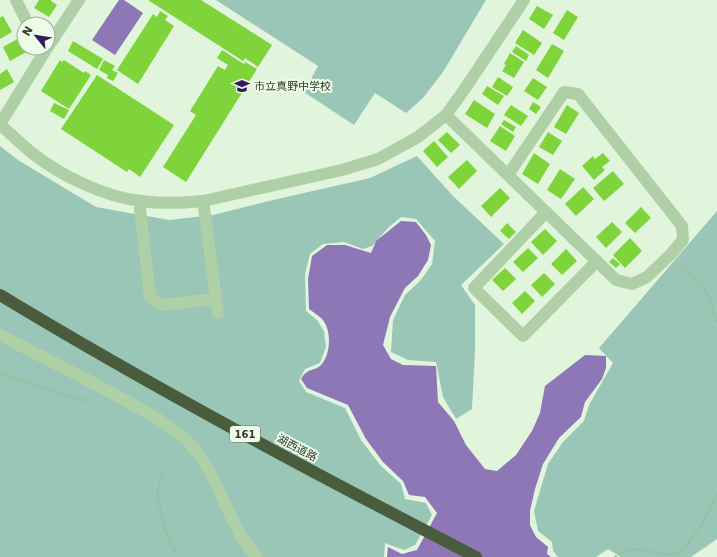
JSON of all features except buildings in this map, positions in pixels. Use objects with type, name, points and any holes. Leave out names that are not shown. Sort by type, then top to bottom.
[{"type":"highway","name":"湖西道路","points":[[0,295],[66,335],[255,440],[476,557]]},
{"type":"highway","name":"湖西道路","points":[[0,302],[66,335]]},
{"type":"street","points":[[16,0],[24,16]]},
{"type":"street","points":[[56,33],[79,0]]},
{"type":"street","points":[[41,56],[0,124],[33,154],[66,175],[96,189],[120,197],[141,201],[203,201],[342,170],[378,159],[418,137],[446,115],[524,0]]},
{"type":"street","points":[[446,115],[616,280],[632,284],[648,277],[683,240],[682,226],[578,94],[564,92],[508,175]]},
{"type":"street","points":[[141,201],[140,210],[150,297],[161,305],[216,299]]},
{"type":"street","points":[[203,201],[218,313]]},
{"type":"street","points":[[546,212],[474,288],[523,336],[597,261]]},
{"type":"street","points":[[0,335],[105,389],[157,418],[189,443],[206,465],[223,498],[234,524],[249,549],[257,557]]},
{"type":"path","points":[[670,255],[709,295],[717,322]]},
{"type":"path","points":[[0,373],[82,401],[105,389]]},
{"type":"path","points":[[163,474],[157,492],[165,530],[177,557]]},
{"type":"path","points":[[615,557],[624,551],[641,549],[658,554],[673,555],[684,551],[703,522],[717,495]]},
{"type":"shaded area","points":[[119,0],[124,0],[143,13],[115,55],[92,40]]},
{"type":"shaded area","points":[[216,0],[486,0],[443,72],[423,98],[406,113],[375,93],[354,125],[304,92],[318,66]]},
{"type":"shaded area","points":[[0,146],[18,160],[96,207],[169,220],[213,215],[370,178],[417,156],[453,196],[504,244],[461,285],[475,305],[475,350],[472,409],[456,419],[443,397],[436,362],[408,360],[391,352],[393,320],[405,295],[421,280],[432,264],[435,241],[416,219],[401,217],[388,228],[372,246],[363,249],[344,242],[323,244],[310,254],[305,274],[306,311],[317,320],[324,331],[326,347],[320,363],[305,369],[299,381],[306,392],[345,408],[361,440],[380,465],[401,484],[405,499],[426,503],[432,515],[415,545],[404,550],[385,543],[384,557],[0,557]]},
{"type":"shaded area","points":[[717,211],[717,539],[691,557],[621,557],[608,549],[596,557],[558,557],[553,551],[552,542],[538,531],[534,511],[548,464],[563,442],[584,421],[589,405],[613,363],[599,348]]},
{"type":"shaded area","points":[[401,221],[416,222],[426,235],[431,245],[428,260],[418,276],[405,288],[390,317],[383,345],[391,359],[403,365],[436,366],[438,402],[454,421],[466,445],[485,469],[497,471],[516,455],[532,431],[540,413],[545,386],[585,355],[606,356],[606,368],[602,379],[585,402],[581,417],[559,438],[543,464],[535,489],[530,511],[530,525],[536,537],[548,547],[547,554],[551,557],[387,557],[388,547],[402,554],[417,550],[437,513],[425,497],[409,495],[403,481],[383,462],[366,439],[348,405],[307,388],[301,379],[306,373],[321,365],[327,355],[329,342],[329,335],[322,319],[309,309],[308,279],[312,256],[327,245],[345,245],[371,253],[376,241]]},
{"type":"place","name":"市立真野中学校","points":[[242,86]]}]
